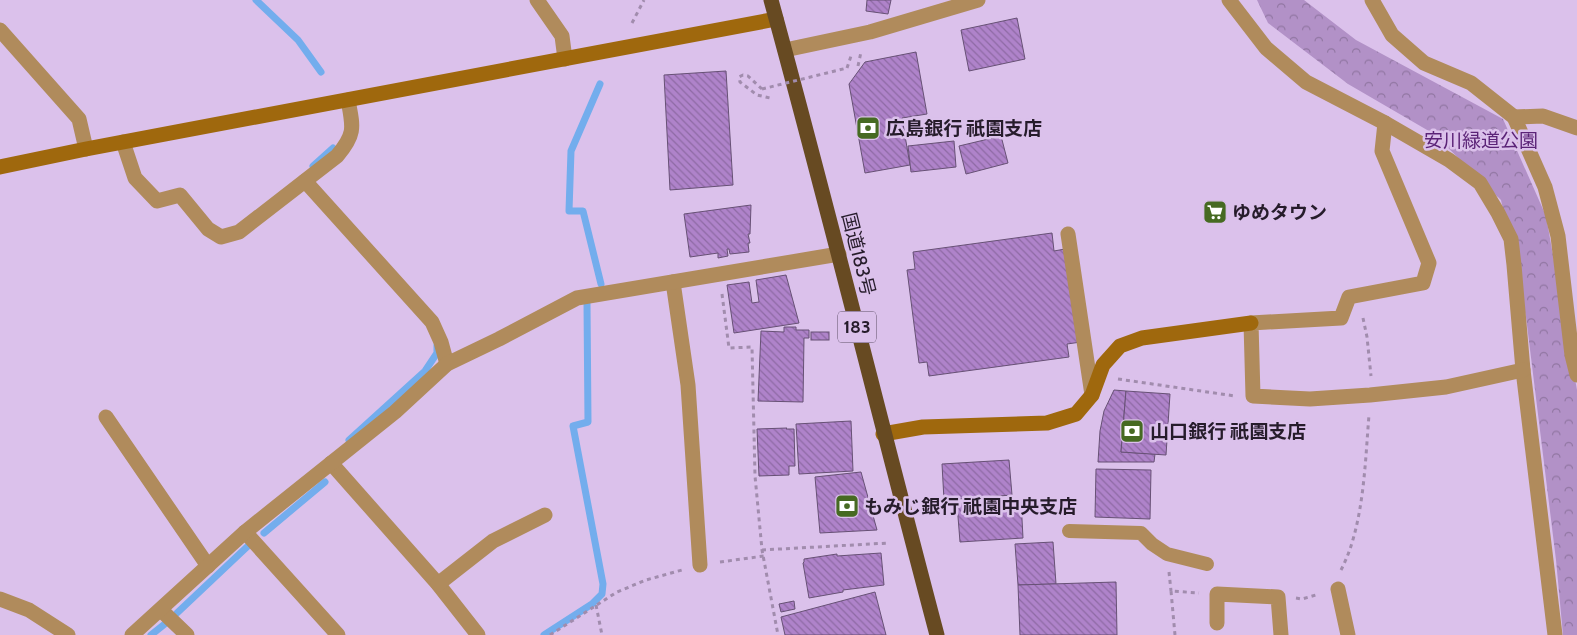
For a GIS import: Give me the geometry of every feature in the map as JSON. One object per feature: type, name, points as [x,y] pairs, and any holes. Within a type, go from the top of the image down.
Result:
[{"type":"highway","name":"国道183号","points":[[771,0],[839,254],[883,434],[937,635]]},
{"type":"street","points":[[537,0],[562,36],[565,59]]},
{"type":"street","points":[[785,50],[870,32],[978,0]]},
{"type":"street","points":[[1230,0],[1266,48],[1306,82],[1385,123],[1449,160],[1480,183],[1498,213],[1512,248],[1523,370],[1555,635]]},
{"type":"street","points":[[1372,0],[1392,35],[1424,63],[1471,83],[1514,117],[1545,186],[1558,236],[1572,355],[1577,375]]},
{"type":"street","points":[[0,167],[86,149],[776,19]]},
{"type":"street","points":[[0,30],[79,119],[86,149]]},
{"type":"street","points":[[123,142],[135,178],[158,201],[180,195],[208,229],[221,238],[239,232],[337,156],[349,143],[352,126],[348,100]]},
{"type":"street","points":[[1514,117],[1543,116],[1577,128]]},
{"type":"street","points":[[883,434],[923,427],[1047,423],[1076,414],[1092,395],[1103,365],[1120,346],[1142,338],[1251,323],[1341,318],[1349,297],[1423,283],[1429,263],[1382,151],[1385,123]]},
{"type":"street","points":[[305,181],[432,322],[441,342],[447,364]]},
{"type":"street","points":[[1068,234],[1092,395]]},
{"type":"street","points":[[132,635],[245,532],[395,412],[447,364],[577,298],[839,254]]},
{"type":"street","points":[[673,282],[688,385],[700,565]]},
{"type":"street","points":[[1251,323],[1253,396],[1310,399],[1370,395],[1446,386],[1523,370]]},
{"type":"street","points":[[106,417],[208,566]]},
{"type":"street","points":[[332,463],[438,584],[478,635]]},
{"type":"street","points":[[438,584],[493,540],[545,515]]},
{"type":"street","points":[[245,532],[338,635]]},
{"type":"street","points":[[1334,584],[1348,635]]},
{"type":"street","points":[[1217,623],[1217,594],[1278,597],[1281,635]]},
{"type":"street","points":[[0,599],[29,610],[68,635]]},
{"type":"street","points":[[161,610],[188,635]]},
{"type":"lane","points":[[1069,531],[1141,533],[1152,544],[1167,554],[1208,564]]},
{"type":"path","points":[[632,23],[644,0]]},
{"type":"path","points":[[770,98],[757,94],[740,82],[739,77],[743,75],[748,76],[762,89],[847,68]]},
{"type":"path","points":[[719,274],[729,348],[752,347],[755,476],[762,550],[778,635]]},
{"type":"path","points":[[1278,597],[1302,599],[1319,595],[1334,584],[1352,546],[1363,487],[1371,370],[1359,295]]},
{"type":"path","points":[[1112,379],[1240,397],[1253,396]]},
{"type":"path","points":[[762,550],[889,543]]},
{"type":"path","points":[[550,635],[617,592],[646,580],[700,565],[764,556]]},
{"type":"path","points":[[1175,635],[1171,591],[1217,594]]},
{"type":"path","points":[[596,605],[602,635]]},
{"type":"green space","name":"安川緑道公園","points":[[1257,0],[1304,0],[1356,40],[1503,119],[1546,216],[1577,390],[1577,635],[1563,635],[1556,560],[1526,317],[1501,200],[1434,134],[1348,84],[1268,23]]},
{"type":"building","points":[[867,0],[891,0],[888,14],[866,11]]},
{"type":"building","points":[[1017,18],[1025,59],[969,71],[961,30]]},
{"type":"building","points":[[916,52],[927,114],[902,118],[910,165],[865,173],[849,84],[865,62]]},
{"type":"building","points":[[726,71],[733,185],[670,190],[664,75]]},
{"type":"building","points":[[1001,136],[1008,163],[966,174],[959,146]]},
{"type":"building","points":[[954,141],[956,167],[911,172],[908,146]]},
{"type":"building","points":[[751,205],[750,234],[748,234],[749,252],[730,254],[729,249],[727,249],[728,256],[718,258],[718,253],[690,257],[684,214]]},
{"type":"building","points":[[1052,233],[1054,251],[1076,247],[1088,341],[1067,344],[1069,357],[929,376],[927,362],[919,363],[907,270],[915,269],[913,252]]},
{"type":"building","points":[[786,275],[799,323],[734,333],[727,285],[749,282],[752,303],[759,302],[756,280]]},
{"type":"building","points":[[784,327],[796,327],[796,330],[809,330],[809,338],[804,338],[803,402],[758,401],[761,331],[784,332]]},
{"type":"building","points":[[811,332],[829,332],[829,340],[811,340]]},
{"type":"building","points":[[1114,390],[1126,391],[1121,452],[1155,454],[1154,462],[1098,462],[1100,431],[1104,411]]},
{"type":"building","points":[[1126,391],[1170,394],[1166,455],[1121,452]]},
{"type":"building","points":[[851,421],[853,471],[799,474],[796,424]]},
{"type":"building","points":[[757,429],[794,429],[795,466],[789,466],[789,475],[759,476]]},
{"type":"building","points":[[1009,460],[1012,495],[944,500],[942,464]]},
{"type":"building","points":[[1096,469],[1151,470],[1150,519],[1095,517]]},
{"type":"building","points":[[861,472],[877,530],[820,533],[815,477]]},
{"type":"building","points":[[1021,500],[1023,538],[960,542],[957,504]]},
{"type":"building","points":[[1053,542],[1056,584],[1018,585],[1015,544]]},
{"type":"building","points":[[881,553],[884,585],[843,590],[843,592],[809,598],[803,563],[804,559],[837,554],[837,556]]},
{"type":"building","points":[[1116,582],[1117,635],[1020,635],[1018,585]]},
{"type":"building","points":[[875,592],[886,635],[785,635],[781,617]]},
{"type":"building","points":[[794,601],[795,609],[781,612],[779,604]]},
{"type":"waterway","points":[[256,0],[298,40],[321,72]]},
{"type":"waterway","points":[[600,84],[571,151],[569,211],[583,211],[601,284]]},
{"type":"waterway","points":[[313,166],[333,148]]},
{"type":"waterway","points":[[544,635],[592,604],[602,594],[603,584],[573,426],[588,422],[587,303]]},
{"type":"waterway","points":[[349,440],[425,371],[437,353],[437,345]]},
{"type":"waterway","points":[[264,533],[325,482]]},
{"type":"waterway","points":[[177,613],[249,545]]},
{"type":"waterway","points":[[151,635],[166,623]]},
{"type":"place","name":"広島銀行 祇園支店","points":[[868,128]]},
{"type":"place","name":"ゆめタウン","points":[[1215,212]]},
{"type":"place","name":"山口銀行 祇園支店","points":[[1132,431]]},
{"type":"place","name":"もみじ銀行 祇園中央支店","points":[[847,506]]}]
